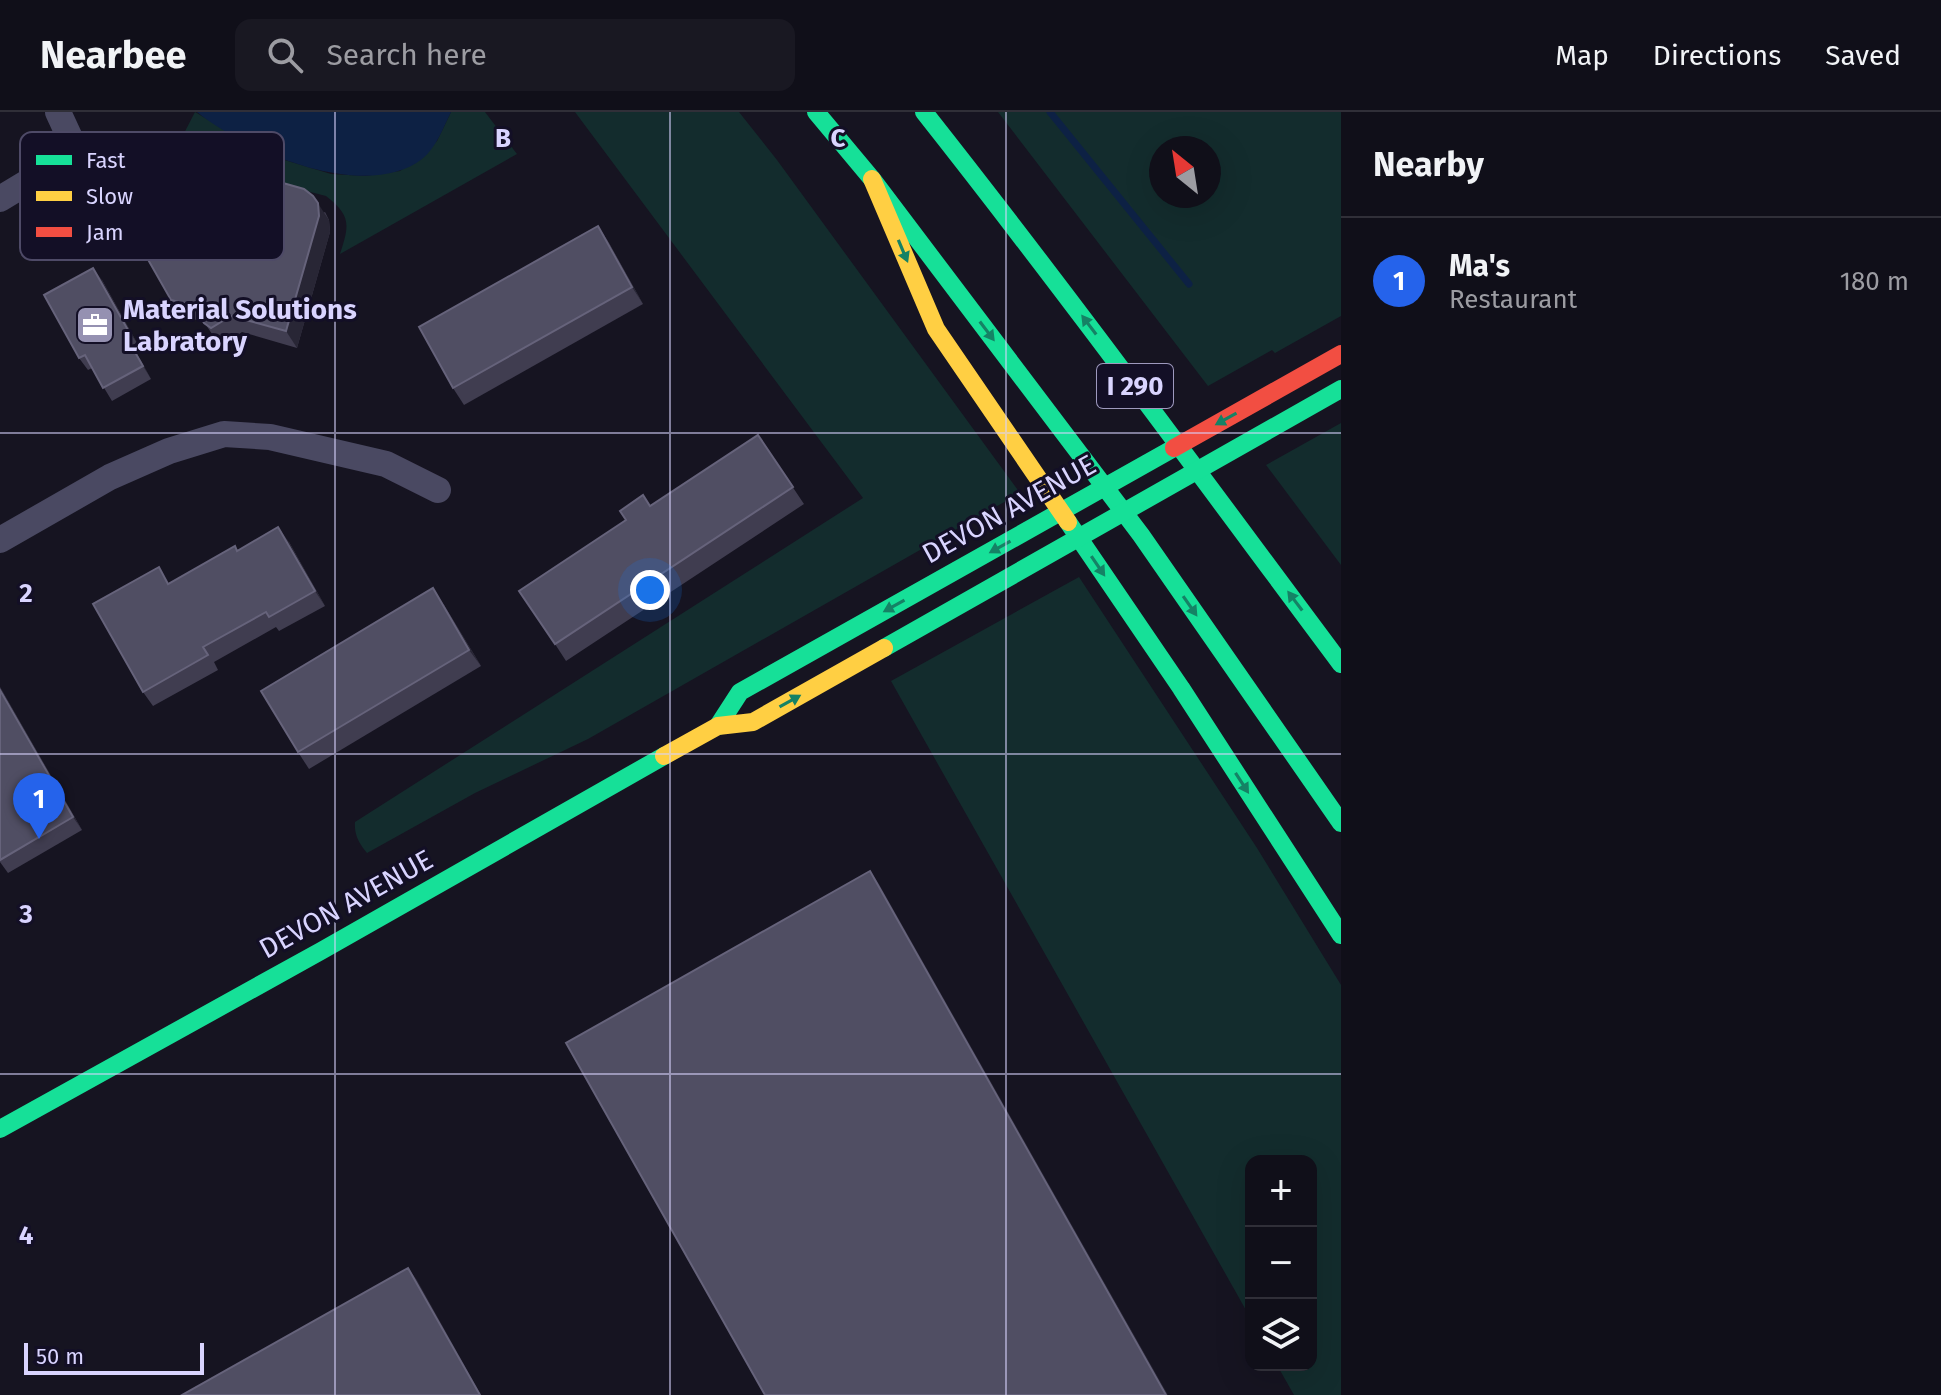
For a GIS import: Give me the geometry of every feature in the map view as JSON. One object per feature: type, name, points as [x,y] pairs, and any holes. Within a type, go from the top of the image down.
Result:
[{"type":"main road","name":"I 290","points":[[816,112],[872,179],[1141,535],[1341,823]]},
{"type":"main road","name":"I 290","points":[[924,112],[1106,348],[1341,664]]},
{"type":"main road","points":[[872,179],[936,329],[1181,688],[1341,935]]},
{"type":"main road","name":"DEVON AVENUE","points":[[718,726],[740,692],[1341,354]]},
{"type":"main road","name":"DEVON AVENUE","points":[[0,1129],[718,726],[753,722],[1341,389]]},
{"type":"street","points":[[58,112],[67,132]]},
{"type":"street","points":[[0,199],[20,187]]},
{"type":"street","points":[[0,540],[110,477],[169,451],[224,434],[270,437],[386,464],[438,490]]},
{"type":"green space","points":[[195,112],[229,132],[185,132]]},
{"type":"green space","points":[[451,112],[485,112],[517,154],[340,254],[346,222],[340,210],[326,196],[284,185],[284,160],[331,174],[365,176],[400,171],[437,141]]},
{"type":"green space","points":[[575,112],[739,112],[1020,493],[588,739],[475,793],[367,853],[358,839],[355,822],[863,498]]},
{"type":"green space","points":[[998,112],[1341,112],[1341,316],[1275,353],[1272,350],[1208,386]]},
{"type":"green space","points":[[1341,423],[1341,565],[1266,465]]},
{"type":"green space","points":[[1079,577],[1257,848],[1341,985],[1341,1395],[1294,1395],[1280,1371],[1317,1371],[1317,1155],[1245,1155],[1245,1308],[891,681]]},
{"type":"water","points":[[197,112],[451,112],[435,144],[422,159],[398,171],[370,176],[338,174],[284,159],[284,132],[227,132]]},
{"type":"building","points":[[284,183],[304,189],[318,203],[319,216],[286,331],[231,316],[211,328],[204,323],[195,306],[171,300],[148,260],[284,260]]},
{"type":"building","points":[[598,226],[632,287],[453,388],[419,327]]},
{"type":"building","name":"Material Solutions Labratory","points":[[93,268],[128,330],[124,333],[143,366],[103,388],[85,355],[79,358],[44,295]]},
{"type":"building","points":[[758,435],[793,487],[555,644],[519,591],[626,520],[620,511],[643,495],[650,506]]},
{"type":"building","points":[[278,527],[315,591],[269,617],[266,612],[203,647],[208,655],[143,692],[93,604],[159,567],[168,584],[235,546],[237,551]]},
{"type":"building","points":[[433,588],[469,650],[298,752],[261,691]]},
{"type":"building","points":[[0,690],[73,817],[0,860]]},
{"type":"building","points":[[870,871],[1166,1395],[765,1395],[566,1043]]},
{"type":"building","points":[[408,1268],[480,1395],[182,1395]]},
{"type":"waterway","points":[[1050,112],[1189,284]]},
{"type":"traffic: fast","points":[[816,112],[872,179],[1141,535],[1341,823]]},
{"type":"traffic: fast","points":[[924,112],[1082,317],[1341,664]]},
{"type":"traffic: fast","points":[[884,648],[1341,389]]},
{"type":"traffic: fast","points":[[718,726],[740,692],[1174,448]]},
{"type":"traffic: fast","points":[[1068,522],[1181,688],[1341,935]]},
{"type":"traffic: fast","points":[[0,1129],[664,756]]},
{"type":"traffic: slow","points":[[872,179],[936,329],[1068,522]]},
{"type":"traffic: slow","points":[[664,756],[718,726],[753,722],[884,648]]},
{"type":"traffic: jam","points":[[1174,448],[1341,354]]},
{"type":"place","name":"Material Solutions Labratory","points":[[95,325]]},
{"type":"place","name":"Ma's","points":[[39,839]]}]
